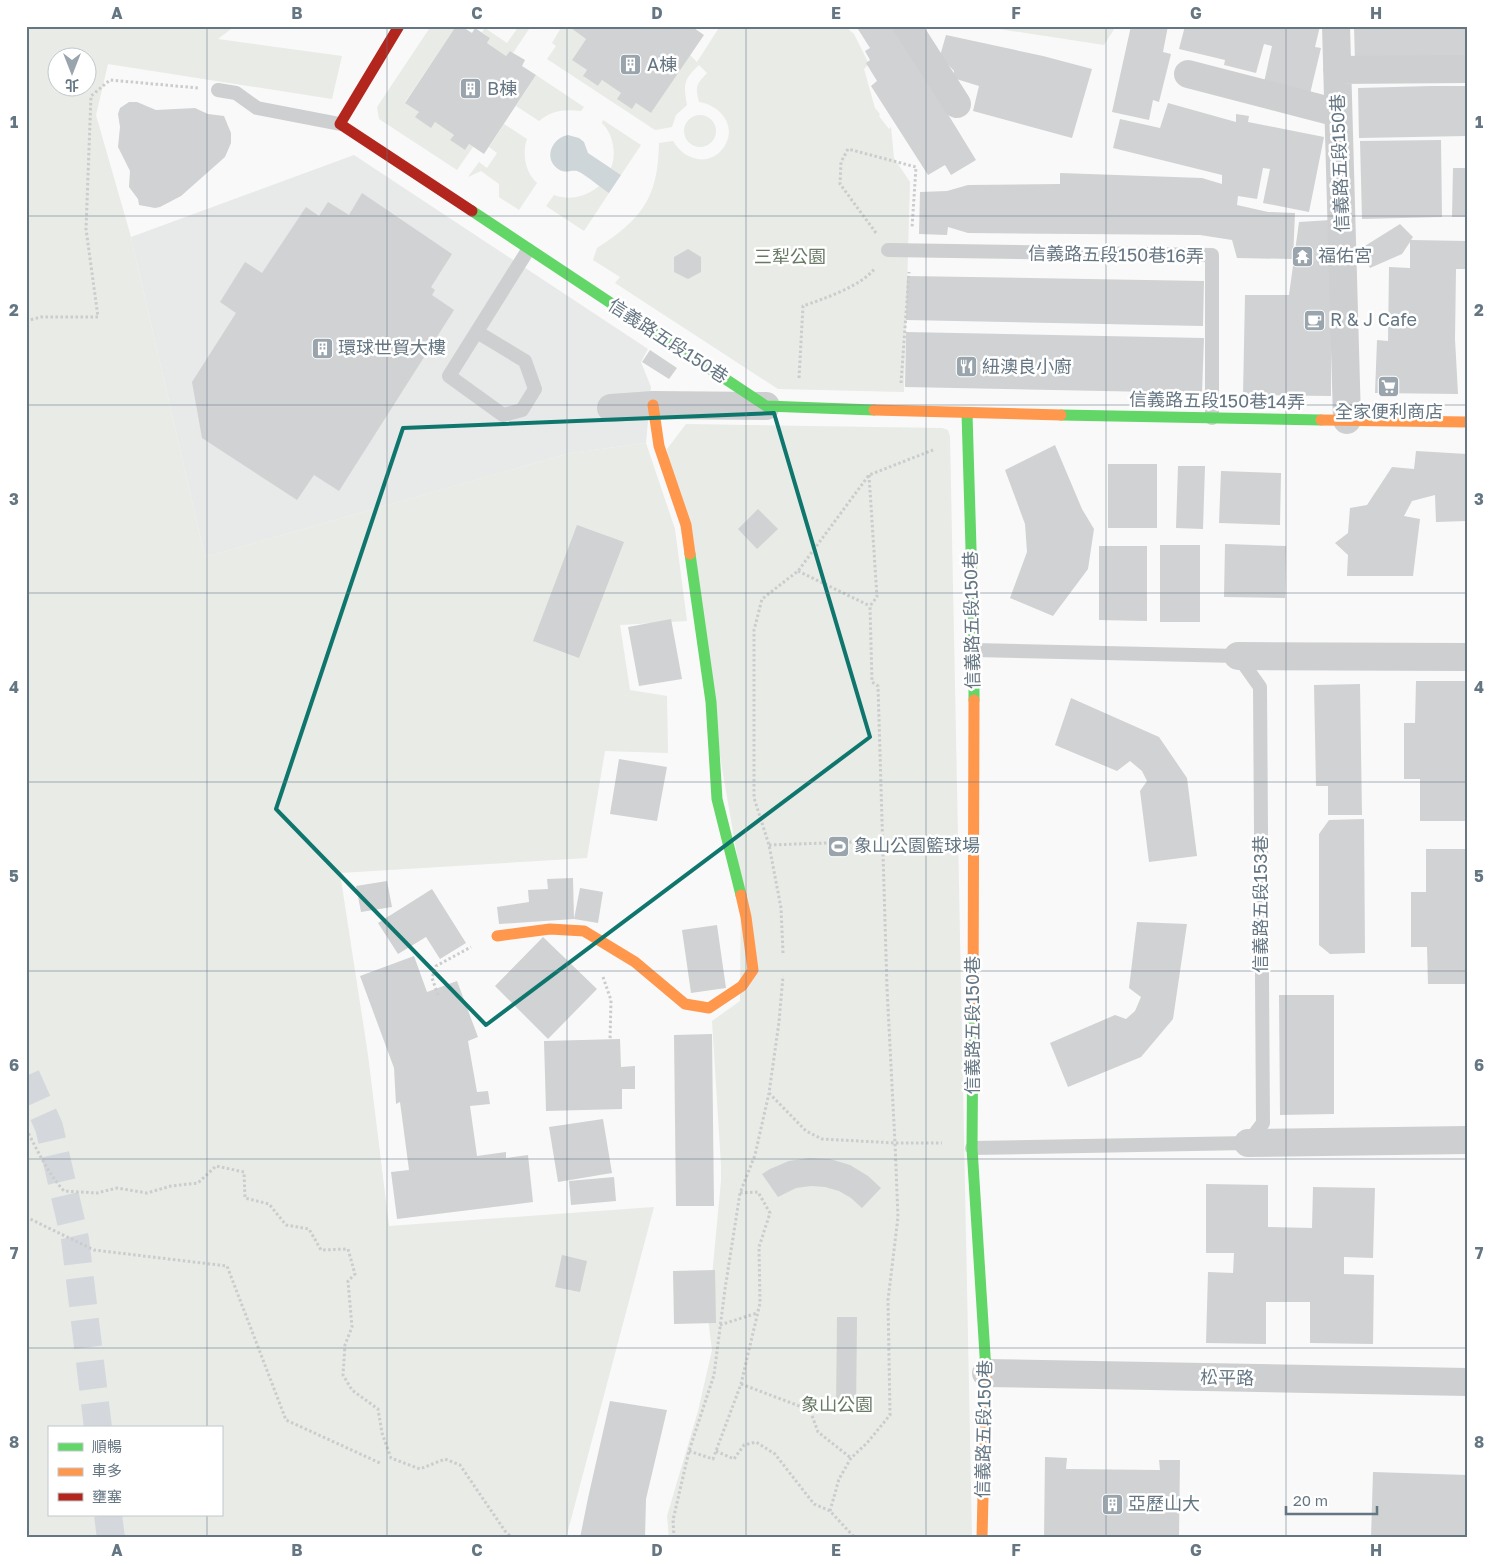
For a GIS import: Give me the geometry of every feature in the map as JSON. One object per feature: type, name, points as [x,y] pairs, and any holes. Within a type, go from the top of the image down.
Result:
[{"type":"street","points":[[340,124],[400,26]]},
{"type":"street","points":[[907,26],[957,104]]},
{"type":"street","name":"信義路五段150巷","points":[[1336,26],[1347,420]]},
{"type":"street","points":[[1337,70],[1467,68]]},
{"type":"street","points":[[1188,74],[1338,113]]},
{"type":"street","name":"信義路五段150巷","points":[[340,124],[766,406]]},
{"type":"street","points":[[497,936],[550,929],[584,931],[634,962],[685,1004],[709,1008],[742,986],[754,970],[746,917],[717,798],[711,702],[686,525],[659,446],[653,405]]},
{"type":"street","points":[[611,408],[653,405],[766,406],[967,413]]},
{"type":"street","name":"信義路五段150巷","points":[[967,413],[974,650],[972,1148],[986,1374],[982,1538]]},
{"type":"street","name":"信義路五段150巷14弄","points":[[967,413],[1467,422]]},
{"type":"street","points":[[1238,656],[1467,658]]},
{"type":"street","points":[[1248,1143],[1467,1140]]},
{"type":"street","name":"松平路","points":[[986,1374],[1467,1382]]},
{"type":"lane","points":[[218,90],[236,94],[257,108],[340,124]]},
{"type":"lane","points":[[477,332],[525,361],[535,389],[522,410],[503,415],[449,376],[528,250]]},
{"type":"lane","name":"信義路五段150巷16弄","points":[[888,250],[1212,255],[1212,418]]},
{"type":"lane","points":[[974,650],[1238,656]]},
{"type":"lane","name":"信義路五段153巷","points":[[1238,656],[1260,686],[1263,1123],[1248,1143]]},
{"type":"lane","points":[[972,1148],[1248,1143]]},
{"type":"path","points":[[26,321],[41,318],[98,318],[86,229],[92,96],[110,80],[218,90]]},
{"type":"path","points":[[798,407],[803,306],[835,294],[871,274],[888,250],[840,184],[841,162],[848,149],[916,167],[898,411]]},
{"type":"path","points":[[830,1511],[839,1479],[851,1458],[890,1415],[888,1300],[898,1217],[887,988],[878,686],[872,682],[870,606],[877,597],[869,475]]},
{"type":"path","points":[[798,570],[870,606]]},
{"type":"path","points":[[769,845],[882,841]]},
{"type":"path","points":[[438,995],[432,978],[436,966],[474,945],[497,936]]},
{"type":"path","points":[[602,973],[611,1000],[610,1040]]},
{"type":"path","points":[[769,1093],[806,1131],[822,1139],[946,1142],[972,1148]]},
{"type":"path","points":[[26,1130],[52,1178],[64,1191],[97,1193],[117,1188],[147,1193],[171,1186],[198,1183],[216,1166],[244,1172],[245,1198],[268,1204],[286,1225],[309,1229],[321,1250],[348,1250],[355,1274],[348,1281],[352,1327],[345,1345],[343,1375],[352,1390],[378,1409],[382,1433],[391,1458],[420,1469],[445,1459],[460,1465],[505,1531],[512,1538]]},
{"type":"path","points":[[688,1451],[713,1459],[741,1384],[760,1303],[759,1248],[770,1213],[758,1192],[740,1193]]},
{"type":"path","points":[[26,1217],[94,1250],[227,1266],[286,1420],[380,1463]]},
{"type":"path","points":[[720,1325],[757,1313]]},
{"type":"path","points":[[741,1384],[810,1410],[818,1432],[851,1458]]},
{"type":"path","points":[[716,1451],[734,1459],[744,1445],[756,1442],[775,1454],[814,1504],[830,1511],[855,1538]]},
{"type":"highlighted area","points":[[774,413],[870,737],[486,1025],[276,809],[403,428]]},
{"type":"shaded area","points":[[568,135],[579,138],[584,142],[588,153],[621,175],[609,193],[577,171],[563,171],[553,165],[550,154],[551,149],[558,140]]},
{"type":"shaded area","points":[[354,155],[648,349],[641,362],[651,387],[646,443],[570,453],[205,557],[131,237]]},
{"type":"green space","points":[[26,26],[235,26],[218,39],[342,56],[332,99],[108,64],[96,115],[131,237],[205,557],[570,453],[646,443],[675,529],[687,621],[620,625],[630,690],[667,696],[668,753],[605,751],[587,858],[340,873],[368,1055],[389,1226],[654,1207],[566,1538],[26,1538]]},
{"type":"green space","points":[[431,26],[456,26],[405,102],[419,112],[416,117],[431,127],[435,122],[454,135],[450,140],[465,150],[469,144],[473,147],[457,170],[379,119],[377,107]]},
{"type":"green space","points":[[519,26],[531,26],[513,53],[510,51],[506,56],[487,43],[490,38],[482,32],[485,28],[507,43]]},
{"type":"green space","name":"三犁公園","points":[[562,26],[568,26],[586,39],[572,60],[587,70],[584,77],[598,86],[602,80],[621,93],[632,109],[636,103],[651,113],[690,55],[697,62],[720,26],[845,26],[854,34],[869,64],[864,69],[875,108],[889,129],[891,127],[894,158],[910,182],[904,392],[778,389],[615,283],[620,277],[593,260],[597,248],[626,227],[636,217],[651,193],[658,162],[659,143],[673,141],[678,148],[690,157],[697,159],[711,158],[718,154],[728,139],[728,124],[714,107],[699,102],[697,86],[707,73],[699,65],[690,74],[686,82],[687,105],[676,115],[672,127],[655,130],[547,59],[556,46],[552,43]]},
{"type":"green space","points":[[979,26],[1116,26],[1104,45]]},
{"type":"green space","points":[[536,75],[584,107],[581,111],[564,110],[554,112],[539,121],[516,106]]},
{"type":"green space","points":[[700,115],[706,116],[711,120],[715,125],[715,137],[711,142],[706,146],[700,147],[694,146],[689,142],[685,137],[684,131],[685,125],[689,120],[694,116]]},
{"type":"green space","points":[[603,120],[641,145],[621,175],[611,168],[614,156],[613,144],[606,127],[602,123]]},
{"type":"green space","points":[[504,124],[527,139],[525,156],[527,168],[537,183],[519,210],[499,197],[499,184],[481,171],[468,177],[479,162],[487,168],[497,153],[489,147]]},
{"type":"green space","points":[[599,186],[609,193],[584,231],[546,206],[554,195],[566,198],[577,197],[589,193]]},
{"type":"green space","name":"象山公園","points":[[686,424],[942,428],[948,430],[950,436],[972,1538],[669,1538],[667,1516],[698,1411],[712,1350],[708,1318],[721,1165],[712,1021],[740,1001],[741,878],[667,449]]},
{"type":"building","name":"B棟","points":[[456,26],[461,26],[472,33],[475,28],[490,38],[487,43],[506,56],[510,51],[525,60],[522,66],[536,75],[484,154],[469,144],[465,150],[450,140],[454,135],[435,122],[431,128],[415,117],[419,112],[405,103]]},
{"type":"building","name":"A棟","points":[[568,26],[691,26],[704,35],[651,113],[636,103],[632,109],[617,99],[621,93],[602,80],[598,86],[583,76],[587,70],[572,60],[586,39]]},
{"type":"building","points":[[856,26],[894,26],[976,160],[951,175],[945,165],[928,175],[871,86],[877,81],[866,63],[870,60],[865,51],[870,48]]},
{"type":"building","points":[[1131,26],[1168,26],[1163,52],[1171,54],[1159,102],[1153,100],[1149,120],[1112,112]]},
{"type":"building","points":[[1185,26],[1320,26],[1315,47],[1321,48],[1309,98],[1263,87],[1272,46],[1264,44],[1256,73],[1224,65],[1225,60],[1179,49]]},
{"type":"building","points":[[1354,26],[1467,26],[1467,59],[1355,62]]},
{"type":"building","points":[[946,35],[1043,56],[1092,69],[1072,138],[973,111],[979,86],[953,78],[954,71],[940,56]]},
{"type":"building","points":[[1467,86],[1467,136],[1359,138],[1358,88]]},
{"type":"building","points":[[129,102],[137,102],[156,110],[195,108],[208,114],[224,116],[231,133],[231,143],[225,157],[181,196],[160,207],[139,205],[138,199],[129,187],[130,171],[118,147],[120,127],[118,114],[120,108]]},
{"type":"building","points":[[1168,103],[1236,122],[1236,114],[1249,116],[1248,122],[1324,137],[1309,212],[1263,203],[1270,169],[1263,168],[1257,199],[1238,196],[1237,205],[1268,212],[1295,213],[1293,259],[1237,258],[1232,240],[1200,235],[968,233],[948,227],[947,235],[919,234],[920,192],[947,191],[968,185],[1060,184],[1060,173],[1202,178],[1222,184],[1222,175],[1113,148],[1120,119],[1160,128]]},
{"type":"building","points":[[1441,140],[1442,217],[1362,219],[1360,141]]},
{"type":"building","points":[[1453,168],[1467,168],[1467,217],[1452,217]]},
{"type":"building","name":"環球世貿大樓","points":[[362,193],[452,254],[431,287],[435,290],[432,295],[454,310],[339,491],[314,475],[297,500],[202,438],[192,382],[236,313],[220,302],[245,262],[262,273],[306,207],[319,216],[328,202],[349,215]]},
{"type":"building","points":[[1331,220],[1331,396],[1243,395],[1245,295],[1289,295],[1299,222]]},
{"type":"building","points":[[1400,224],[1413,237],[1411,240],[1467,241],[1467,269],[1456,269],[1455,339],[1458,394],[1375,393],[1377,340],[1388,341],[1389,267],[1410,268],[1410,242],[1402,254],[1370,268],[1360,249]]},
{"type":"building","points":[[688,249],[701,257],[701,272],[688,279],[674,272],[674,257]]},
{"type":"building","points":[[907,276],[1204,281],[1203,326],[906,320]]},
{"type":"building","points":[[906,332],[1204,338],[1202,393],[905,387]]},
{"type":"building","points":[[650,350],[677,368],[669,379],[642,362]]},
{"type":"building","points":[[1055,445],[1082,509],[1094,529],[1088,569],[1053,616],[1010,598],[1027,552],[1025,524],[1005,470]]},
{"type":"building","points":[[1416,451],[1467,454],[1467,521],[1436,522],[1435,495],[1412,501],[1404,516],[1420,519],[1413,576],[1347,576],[1348,555],[1335,543],[1348,533],[1350,508],[1367,505],[1392,467],[1414,469]]},
{"type":"building","points":[[1108,464],[1157,464],[1157,528],[1108,528]]},
{"type":"building","points":[[1178,466],[1205,466],[1203,529],[1176,528]]},
{"type":"building","points":[[1221,471],[1281,473],[1280,525],[1219,523]]},
{"type":"building","points":[[758,509],[778,529],[757,549],[738,529]]},
{"type":"building","points":[[577,525],[624,542],[579,658],[533,641]]},
{"type":"building","points":[[1225,544],[1286,546],[1285,598],[1224,597]]},
{"type":"building","points":[[1160,545],[1200,545],[1200,622],[1160,622]]},
{"type":"building","points":[[1099,546],[1147,546],[1147,621],[1099,620]]},
{"type":"building","points":[[671,619],[682,679],[639,686],[628,627]]},
{"type":"building","points":[[1416,681],[1467,681],[1467,821],[1420,821],[1420,779],[1404,779],[1404,723],[1415,723]]},
{"type":"building","points":[[1360,684],[1362,815],[1328,815],[1328,786],[1316,786],[1314,685]]},
{"type":"building","points":[[1071,698],[1159,737],[1187,778],[1197,856],[1149,862],[1140,791],[1147,781],[1142,771],[1130,761],[1117,771],[1055,745]]},
{"type":"building","points":[[619,759],[667,767],[657,821],[610,814]]},
{"type":"building","points":[[1364,819],[1365,953],[1330,954],[1319,945],[1319,834],[1329,820]]},
{"type":"building","points":[[1426,849],[1467,849],[1467,984],[1428,984],[1427,947],[1411,947],[1411,892],[1426,892]]},
{"type":"building","points":[[573,878],[574,919],[499,924],[497,907],[529,902],[528,890],[548,889],[547,879]]},
{"type":"building","points":[[387,881],[392,907],[361,912],[356,886]]},
{"type":"building","points":[[580,888],[603,892],[598,923],[574,919]]},
{"type":"building","points":[[432,889],[466,943],[440,959],[426,937],[398,954],[378,923]]},
{"type":"building","points":[[1137,922],[1187,924],[1173,1019],[1141,1057],[1068,1087],[1050,1043],[1115,1015],[1126,1019],[1135,1011],[1141,997],[1129,988]]},
{"type":"building","points":[[717,925],[726,988],[691,993],[682,930]]},
{"type":"building","points":[[543,937],[597,989],[548,1039],[495,986]]},
{"type":"building","points":[[414,956],[427,992],[457,981],[478,1037],[468,1041],[477,1092],[488,1091],[490,1104],[470,1106],[477,1156],[506,1152],[506,1158],[528,1155],[533,1202],[397,1219],[391,1172],[409,1170],[400,1102],[396,1104],[394,1068],[360,976]]},
{"type":"building","points":[[1279,995],[1334,995],[1334,1114],[1280,1115]]},
{"type":"building","points":[[712,1034],[714,1206],[676,1206],[674,1035]]},
{"type":"building","points":[[620,1039],[621,1067],[635,1066],[635,1089],[622,1089],[622,1109],[546,1111],[544,1041]]},
{"type":"building","points":[[603,1119],[612,1173],[558,1182],[549,1127]]},
{"type":"building","points":[[809,1158],[830,1159],[850,1165],[868,1176],[881,1188],[862,1208],[851,1198],[839,1191],[825,1187],[796,1188],[778,1197],[762,1174],[789,1161]]},
{"type":"building","points":[[614,1177],[616,1201],[571,1205],[569,1181]]},
{"type":"building","points":[[1206,1184],[1268,1185],[1268,1227],[1312,1228],[1313,1187],[1375,1188],[1373,1258],[1344,1257],[1344,1274],[1374,1275],[1373,1344],[1310,1343],[1310,1302],[1266,1302],[1266,1344],[1206,1343],[1208,1272],[1233,1273],[1234,1253],[1206,1253]]},
{"type":"building","points":[[562,1255],[587,1261],[580,1292],[555,1287]]},
{"type":"building","points":[[715,1270],[716,1323],[674,1324],[673,1271]]},
{"type":"building","points":[[837,1317],[857,1317],[856,1413],[836,1413]]},
{"type":"building","points":[[610,1401],[667,1410],[646,1499],[645,1538],[580,1538]]},
{"type":"building","name":"亞歷山大","points":[[1045,1457],[1067,1458],[1066,1469],[1160,1470],[1159,1460],[1180,1460],[1179,1538],[1044,1538]]},
{"type":"building","points":[[1373,1472],[1467,1475],[1467,1538],[1371,1538]]},
{"type":"tunnel","points":[[26,1076],[49,1127],[75,1239],[98,1426]]},
{"type":"tunnel","points":[[108,1516],[111,1538]]},
{"type":"traffic: fast","points":[[472,211],[766,406],[874,410]]},
{"type":"traffic: fast","points":[[967,413],[974,700]]},
{"type":"traffic: fast","points":[[1061,415],[1321,420]]},
{"type":"traffic: fast","points":[[690,554],[711,702],[717,799],[741,895]]},
{"type":"traffic: fast","points":[[973,1017],[972,1148],[986,1371]]},
{"type":"traffic: slow","points":[[653,405],[659,446],[686,525],[690,554]]},
{"type":"traffic: slow","points":[[874,410],[1061,415]]},
{"type":"traffic: slow","points":[[1321,420],[1467,422]]},
{"type":"traffic: slow","points":[[973,1017],[974,700]]},
{"type":"traffic: slow","points":[[497,936],[550,929],[584,931],[635,962],[685,1004],[709,1008],[742,986],[753,970],[741,895]]},
{"type":"traffic: slow","points":[[982,1538],[986,1371]]},
{"type":"traffic: jam","points":[[399,26],[340,124],[472,211]]},
{"type":"place","name":"A棟","points":[[631,65]]},
{"type":"place","name":"B棟","points":[[471,89]]},
{"type":"place","name":"福佑宮","points":[[1302,256]]},
{"type":"place","name":"R & J Cafe","points":[[1314,320]]},
{"type":"place","name":"環球世貿大樓","points":[[322,348]]},
{"type":"place","name":"紐澳良小廚","points":[[966,367]]},
{"type":"place","name":"全家便利商店","points":[[1389,387]]},
{"type":"place","name":"象山公園籃球場","points":[[838,846]]},
{"type":"place","name":"亞歷山大","points":[[1112,1504]]}]
